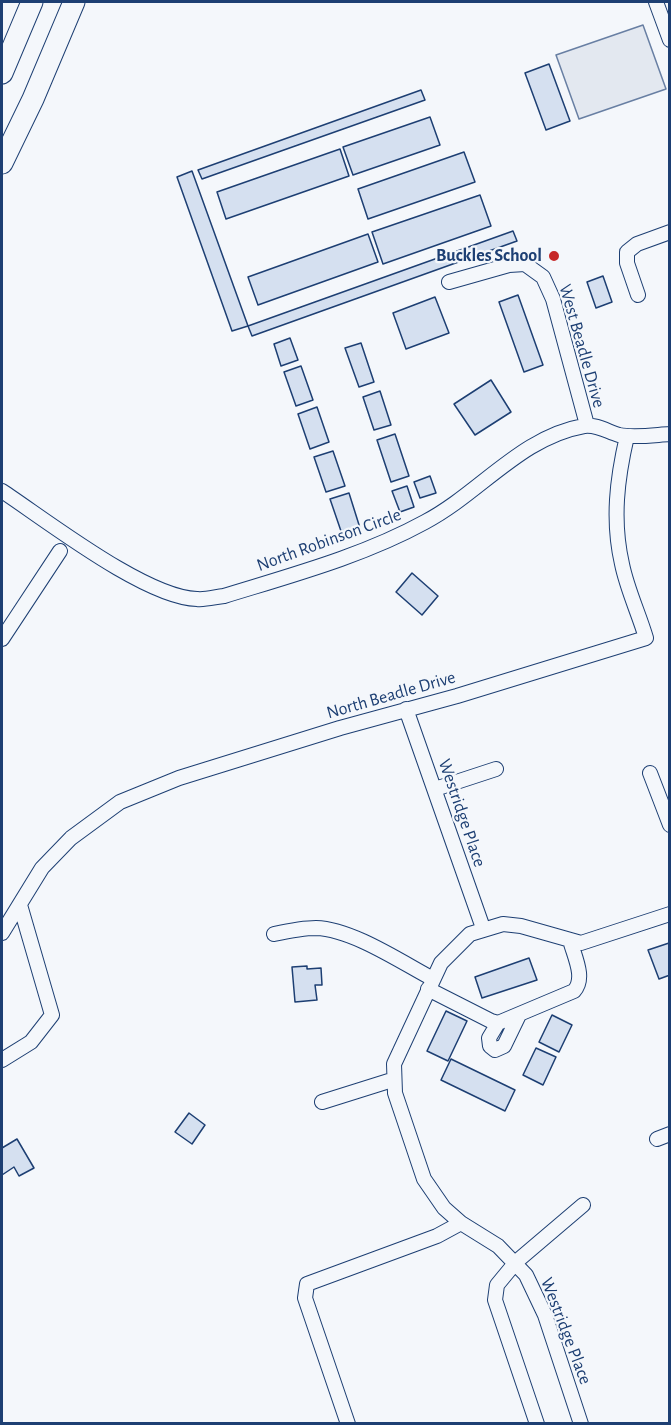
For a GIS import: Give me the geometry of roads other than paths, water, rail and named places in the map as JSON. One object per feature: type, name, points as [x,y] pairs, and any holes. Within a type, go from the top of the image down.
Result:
[{"type":"highway","points":[[2,73],[32,2]]},
{"type":"highway","points":[[2,163],[74,2]]},
{"type":"street","points":[[656,2],[669,40]]},
{"type":"street","points":[[638,295],[627,263],[627,252],[637,244],[669,232]]},
{"type":"street","name":"West Beadle Drive","points":[[449,282],[509,265],[525,264],[543,277],[553,299],[587,425]]},
{"type":"street","points":[[587,425],[627,436],[669,434]]},
{"type":"street","name":"North Robinson Circle","points":[[2,490],[130,576],[171,594],[196,600],[224,596],[386,541],[427,521],[454,504],[492,473],[546,438],[587,425]]},
{"type":"street","name":"North Beadle Drive","points":[[2,933],[50,860],[71,838],[120,802],[179,778],[646,639],[622,565],[616,520],[617,477],[627,436]]},
{"type":"street","points":[[2,639],[60,551]]},
{"type":"street","name":"Westridge Place","points":[[406,709],[483,928]]},
{"type":"street","points":[[435,789],[496,769]]},
{"type":"street","points":[[650,773],[669,825]]},
{"type":"street","points":[[2,1060],[31,1042],[52,1015],[20,905]]},
{"type":"street","points":[[322,1102],[392,1080],[399,1049],[441,963],[459,942],[483,928],[503,924],[521,926],[581,943],[596,940],[669,914]]},
{"type":"street","points":[[274,934],[295,930],[328,930],[371,946],[491,1022],[498,1023],[567,996],[579,985],[570,940]]},
{"type":"street","points":[[498,1023],[489,1038],[490,1046],[495,1050],[504,1046],[519,1015]]},
{"type":"street","name":"Westridge Place","points":[[392,1080],[424,1179],[432,1192],[456,1218],[498,1246],[516,1262],[526,1275],[545,1316],[581,1424]]},
{"type":"street","points":[[537,1424],[495,1300],[497,1285],[516,1262],[583,1205]]},
{"type":"street","points":[[348,1424],[305,1298],[307,1284],[437,1236],[456,1218]]},
{"type":"place","name":"Buckles School","points":[[554,256]]}]
